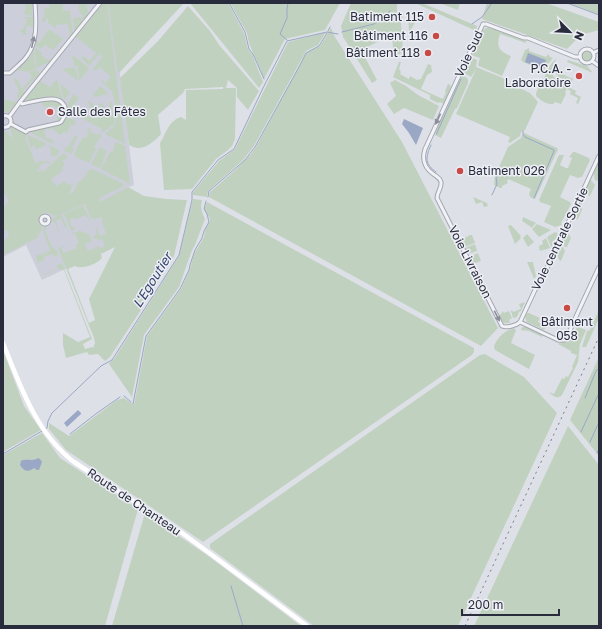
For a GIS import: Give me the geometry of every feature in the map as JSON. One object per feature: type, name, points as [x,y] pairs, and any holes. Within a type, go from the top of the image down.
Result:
[{"type":"main road","name":"Route de Chanteau","points":[[3,343],[26,400],[46,432],[56,446],[66,456],[187,537],[307,626]]},
{"type":"street","points":[[3,74],[10,73],[27,57],[33,45],[36,30],[34,3]]},
{"type":"street","points":[[9,116],[100,3]]},
{"type":"street","name":"Voie Sud","points":[[440,180],[426,167],[423,154],[483,24],[528,38],[580,57]]},
{"type":"street","points":[[584,50],[589,50],[593,54],[594,58],[592,61],[590,63],[581,61],[581,52],[584,50]]},
{"type":"street","points":[[593,54],[599,50]]},
{"type":"street","points":[[592,61],[599,66]]},
{"type":"street","points":[[11,124],[26,132],[28,130],[59,123],[66,114],[65,105],[56,99],[51,98],[22,104],[20,102]]},
{"type":"street","points":[[3,116],[9,116]]},
{"type":"street","points":[[9,116],[11,124]]},
{"type":"street","points":[[3,127],[7,127],[11,124]]},
{"type":"street","name":"Voie centrale Sortie","points":[[520,322],[599,156]]},
{"type":"street","name":"Voie Livraison","points":[[440,180],[441,185],[437,198],[502,326],[507,327],[520,322]]},
{"type":"street","points":[[520,322],[558,340],[565,340],[599,267]]},
{"type":"shaded area","points":[[3,3],[111,3],[134,185],[127,188],[117,244],[42,280],[26,245],[3,257]]},
{"type":"green space","points":[[23,3],[32,3],[32,16],[24,14],[26,4]]},
{"type":"green space","points":[[49,3],[64,3],[63,11],[70,11],[73,34],[69,40],[68,38],[70,35],[68,24],[56,25],[55,28],[48,22],[48,18],[46,18],[45,22],[42,22],[42,18],[44,18],[44,7],[46,7],[46,9],[49,8]]},
{"type":"green space","points":[[78,3],[87,3],[88,16],[85,20],[83,19],[82,14],[80,14]]},
{"type":"green space","points":[[103,3],[107,3],[125,144],[105,134],[114,126],[116,122],[115,103],[112,91],[102,82],[103,80],[106,83],[111,77],[100,67],[96,71],[93,69],[102,57],[99,54],[89,66],[81,58],[83,56],[90,61],[96,53],[76,37]]},
{"type":"green space","points":[[108,3],[184,3],[118,74]]},
{"type":"green space","points":[[190,3],[228,3],[244,33],[248,49],[252,54],[263,82],[259,88]]},
{"type":"green space","points":[[230,3],[340,3],[325,30],[285,39],[264,79],[249,43],[247,33]]},
{"type":"green space","points":[[351,3],[398,3],[397,12],[403,16],[401,23],[403,52],[396,56],[393,49],[392,34],[361,50],[377,80],[372,83],[343,37],[341,26]]},
{"type":"green space","points":[[415,3],[422,3],[477,26],[476,31]]},
{"type":"green space","points":[[439,3],[460,3],[458,10]]},
{"type":"green space","points":[[487,3],[546,3],[599,22],[599,30],[581,35],[567,49],[482,19]]},
{"type":"green space","points":[[568,3],[599,3],[599,15]]},
{"type":"green space","points":[[188,6],[259,91],[248,110],[237,97],[237,88],[228,80],[226,88],[236,88],[235,139],[232,146],[216,159],[192,189],[164,190],[160,143],[172,122],[181,117],[186,120],[186,90],[223,89],[223,87],[185,89],[183,93],[158,115],[161,134],[148,145],[137,148],[129,145],[120,78],[158,41]]},
{"type":"green space","points":[[33,17],[33,27],[26,26],[26,35],[22,34],[23,32],[20,32],[25,26],[27,18],[23,18]]},
{"type":"green space","points":[[79,17],[82,18],[83,23],[77,30],[74,29],[73,20]]},
{"type":"green space","points":[[410,17],[415,22],[410,32],[408,18]]},
{"type":"green space","points":[[488,27],[526,42],[500,34],[498,42],[501,50],[511,56],[502,76],[479,66],[480,58],[471,55],[483,30]]},
{"type":"green space","points":[[331,28],[335,37],[402,142],[498,328],[481,346],[209,197],[210,192],[251,154],[306,53],[320,46]]},
{"type":"green space","points":[[49,29],[63,39],[53,50],[45,45],[41,49],[35,45],[37,42],[39,43]]},
{"type":"green space","points":[[326,32],[318,45],[306,51],[254,146],[243,160],[208,191],[207,197],[193,195],[193,192],[219,161],[235,149],[288,42]]},
{"type":"green space","points":[[35,47],[42,53],[41,55],[52,61],[37,68]]},
{"type":"green space","points":[[529,48],[529,51],[546,57],[548,54],[553,58],[544,71],[541,71],[540,69],[521,60],[525,50]]},
{"type":"green space","points":[[34,49],[36,68],[29,72],[16,70],[28,60]]},
{"type":"green space","points":[[587,50],[591,52],[593,56],[591,60],[587,62],[583,60],[581,56],[583,52]]},
{"type":"green space","points":[[73,55],[89,68],[79,82],[77,70],[78,66],[74,66],[72,59]]},
{"type":"green space","points":[[470,57],[477,60],[476,67],[503,78],[509,83],[530,93],[538,102],[525,130],[521,132],[520,136],[510,143],[508,142],[510,137],[456,114],[476,69],[471,77],[463,72]]},
{"type":"green space","points":[[557,58],[553,65],[553,76],[560,83],[576,91],[575,94],[581,97],[578,104],[576,103],[578,98],[570,94],[571,91],[567,89],[561,104],[555,102],[553,104],[548,104],[536,96],[549,67]]},
{"type":"green space","points":[[568,60],[587,66],[593,73],[567,62]]},
{"type":"green space","points":[[399,62],[401,62],[399,69],[401,72],[400,74],[409,79],[410,76],[417,80],[421,79],[428,64],[431,65],[432,72],[427,75],[421,89],[443,99],[448,84],[450,85],[451,87],[444,104],[430,99],[430,95],[393,77]]},
{"type":"green space","points":[[74,67],[78,76],[78,81],[62,69]]},
{"type":"green space","points":[[558,67],[560,68],[560,73],[573,79],[571,84],[558,77],[556,73]]},
{"type":"green space","points":[[36,69],[41,75],[38,78],[36,77],[23,91],[26,93],[20,100],[18,99],[17,96],[19,90],[14,78],[17,79],[22,89],[32,77],[29,73]]},
{"type":"green space","points":[[462,76],[468,79],[468,83],[441,138],[437,136],[435,132]]},
{"type":"green space","points":[[56,80],[63,100],[57,97],[51,98],[50,96],[24,101],[24,103],[23,100],[29,93],[30,94],[40,81],[50,87]]},
{"type":"green space","points":[[395,80],[418,95],[439,106],[433,120],[404,108],[394,114],[387,104],[396,96],[390,83]]},
{"type":"green space","points":[[60,83],[70,92],[64,100],[64,99]]},
{"type":"green space","points":[[100,86],[106,90],[105,91],[108,94],[94,97],[93,95]]},
{"type":"green space","points":[[74,94],[79,98],[69,111],[68,102]]},
{"type":"green space","points":[[3,99],[17,102],[9,112],[3,112]]},
{"type":"green space","points":[[53,100],[60,103],[64,111],[57,121],[59,111],[54,106],[43,107],[42,102]]},
{"type":"green space","points":[[88,100],[93,104],[95,112],[101,111],[99,104],[103,103],[105,110],[110,109],[109,102],[112,102],[113,109],[112,111],[92,114],[92,112],[89,111],[90,107]]},
{"type":"green space","points":[[109,112],[114,114],[115,122],[103,132],[101,132],[102,129],[81,118]]},
{"type":"green space","points":[[67,117],[76,121],[74,126],[71,124],[67,133],[64,132],[59,135],[50,128],[48,131],[47,127],[62,124]]},
{"type":"green space","points":[[11,127],[14,127],[26,134],[26,140],[36,164],[41,161],[51,162],[48,164],[46,162],[39,166],[40,169],[37,170],[37,172],[41,170],[42,172],[61,155],[66,154],[67,158],[62,161],[65,165],[62,168],[63,170],[51,179],[56,187],[64,181],[70,185],[73,184],[68,196],[73,192],[89,170],[93,169],[122,183],[124,186],[99,198],[100,202],[128,187],[144,196],[187,200],[174,256],[139,313],[110,357],[105,361],[98,354],[89,355],[87,352],[66,358],[63,345],[63,333],[78,342],[90,337],[64,270],[59,269],[45,275],[58,269],[57,265],[62,263],[92,339],[83,344],[85,349],[93,348],[95,343],[94,338],[58,248],[63,246],[64,247],[61,248],[64,253],[77,248],[76,244],[79,243],[75,233],[72,235],[72,233],[81,231],[89,234],[92,241],[85,244],[88,251],[99,246],[100,248],[105,246],[102,239],[99,240],[92,237],[97,235],[95,228],[98,229],[97,230],[100,236],[106,234],[101,217],[95,219],[91,218],[85,204],[56,216],[45,212],[39,219],[39,224],[42,226],[42,229],[37,238],[3,255],[4,241],[9,236],[7,230],[3,230],[3,209],[8,202],[7,196],[3,193],[3,130],[13,137],[10,129]],"holes":[[[115,247],[89,299],[95,320],[89,323],[68,269],[75,266],[85,267],[93,264],[102,258],[101,254]]]},
{"type":"green space","points":[[46,128],[44,133],[46,134],[45,137],[54,141],[53,144],[31,133],[30,131]]},
{"type":"green space","points":[[88,128],[97,135],[99,133],[102,137],[100,137],[94,148],[96,149],[89,163],[74,156],[83,137],[86,138],[89,131],[87,130]]},
{"type":"green space","points":[[525,133],[558,149],[535,199],[530,197],[529,194],[531,189],[508,179],[508,183],[502,186],[502,188],[494,185],[495,176],[508,147],[521,138]]},
{"type":"green space","points":[[28,135],[46,143],[46,145],[35,150],[35,145],[31,148]]},
{"type":"green space","points":[[75,135],[78,136],[72,148],[74,149],[72,154],[64,151],[65,147],[68,147]]},
{"type":"green space","points":[[117,142],[125,146],[130,184],[101,169],[110,152],[113,151],[115,143]]},
{"type":"green space","points":[[49,145],[59,150],[59,153],[55,157],[52,156]]},
{"type":"green space","points":[[100,147],[107,151],[100,168],[91,164]]},
{"type":"green space","points":[[573,152],[589,158],[590,160],[582,177],[578,178],[570,175],[560,197],[571,204],[561,223],[562,225],[555,227],[544,222],[551,206],[540,202],[539,200],[559,155],[564,155],[560,165],[568,168],[572,158],[569,157]]},
{"type":"green space","points":[[597,162],[599,162],[599,177],[596,181],[594,172]]},
{"type":"green space","points":[[589,180],[591,180],[595,185],[590,196],[587,193],[583,193]]},
{"type":"green space","points":[[582,195],[582,210],[578,219],[570,221]]},
{"type":"green space","points":[[473,197],[487,203],[488,206],[484,207],[482,202],[476,204]]},
{"type":"green space","points":[[193,199],[202,200],[201,208],[205,219],[179,287],[144,335],[132,397],[109,364],[114,359],[179,256]]},
{"type":"green space","points":[[207,202],[474,348],[474,352],[472,355],[203,542],[66,450],[49,429],[49,423],[69,436],[117,400],[124,398],[134,405],[147,336],[181,289],[190,269],[194,254],[204,237],[205,230],[210,221],[204,209]]},
{"type":"green space","points":[[82,206],[84,207],[90,221],[89,222],[86,215],[75,220],[74,218],[69,220],[75,230],[72,231],[64,214]]},
{"type":"green space","points":[[61,214],[67,227],[65,228],[61,218],[56,221],[58,231],[55,223],[51,220]]},
{"type":"green space","points":[[523,217],[536,223],[531,228],[522,221]]},
{"type":"green space","points":[[537,224],[551,230],[539,237],[532,229]]},
{"type":"green space","points":[[511,225],[521,236],[515,244],[508,226]]},
{"type":"green space","points":[[45,226],[47,226],[45,230],[53,249],[56,248],[55,250],[57,251],[58,255],[54,257],[52,254],[44,257],[44,260],[38,263],[36,256],[50,250],[43,230]]},
{"type":"green space","points":[[555,232],[557,233],[558,240],[555,239],[552,247],[554,248],[553,252],[547,237]]},
{"type":"green space","points":[[565,232],[568,233],[571,238],[567,247],[565,247],[562,240]]},
{"type":"green space","points":[[527,234],[534,242],[528,247],[523,238]]},
{"type":"green space","points":[[472,235],[475,243],[464,247],[464,240]]},
{"type":"green space","points":[[546,238],[550,248],[540,251],[539,246],[543,244],[542,241]]},
{"type":"green space","points":[[475,244],[477,251],[471,253],[467,252],[465,248]]},
{"type":"green space","points":[[559,244],[561,244],[565,251],[561,261],[559,260],[557,253]]},
{"type":"green space","points":[[478,253],[481,261],[473,264],[472,257]]},
{"type":"green space","points":[[527,262],[533,262],[536,276],[534,279]]},
{"type":"green space","points":[[525,302],[517,317],[513,318],[511,311],[512,310],[513,312],[521,309],[519,304]]},
{"type":"green space","points":[[599,310],[599,318],[586,347],[582,347],[587,331],[590,330]]},
{"type":"green space","points":[[503,311],[504,313],[509,311],[512,318],[509,320],[510,323],[504,323],[501,320],[500,315]]},
{"type":"green space","points":[[527,313],[540,318],[538,322],[546,327],[544,330],[527,322],[525,317]]},
{"type":"green space","points":[[522,327],[543,335],[542,337],[529,331],[521,330]]},
{"type":"green space","points":[[577,327],[586,330],[580,344],[578,362],[562,395],[555,397],[549,392],[554,394],[562,378],[564,379],[566,376],[568,377],[573,368],[572,367],[577,355],[571,353],[571,351],[558,344],[560,342],[567,342],[573,336]]},
{"type":"green space","points":[[514,328],[516,330],[511,343],[535,355],[529,369],[495,350],[495,344],[499,338],[507,331]]},
{"type":"green space","points":[[3,350],[24,406],[41,430],[3,452]]},
{"type":"green space","points":[[485,354],[524,377],[557,413],[458,626],[314,626],[210,548],[210,544],[480,355]]},
{"type":"green space","points":[[599,357],[599,456],[570,420]]},
{"type":"green space","points":[[568,426],[599,465],[599,626],[474,626]]},
{"type":"green space","points":[[42,433],[60,458],[138,509],[105,626],[3,626],[3,455]]},
{"type":"green space","points":[[145,513],[207,555],[301,626],[112,626]]},
{"type":"water","points":[[528,53],[546,60],[543,69],[525,62]]},
{"type":"water","points":[[404,119],[423,128],[416,145],[402,124]]},
{"type":"water","points":[[78,410],[81,414],[67,427],[64,423]]},
{"type":"water","points":[[38,458],[42,462],[39,470],[34,468],[26,471],[20,465],[21,461],[23,460],[34,460]]},
{"type":"waterway","points":[[229,3],[245,32],[249,49],[253,54],[264,79]]},
{"type":"waterway","points":[[287,40],[280,34],[287,18],[288,3]]},
{"type":"waterway","name":"L'Egoutier","points":[[472,24],[482,17],[492,3]]},
{"type":"waterway","points":[[567,3],[599,15]]},
{"type":"waterway","name":"L'Egoutier","points":[[342,32],[374,24],[390,11]]},
{"type":"waterway","name":"L'Egoutier","points":[[328,31],[330,27]]},
{"type":"waterway","name":"L'Egoutier","points":[[45,429],[47,428],[48,421],[52,413],[101,366],[112,360],[179,255],[192,200],[192,192],[218,160],[234,149],[287,41],[327,32],[338,34]]},
{"type":"waterway","points":[[208,197],[209,191],[245,160],[255,147],[306,53],[319,46],[327,33]]},
{"type":"waterway","points":[[436,135],[461,79]]},
{"type":"waterway","points":[[523,131],[525,137],[554,150],[534,198]]},
{"type":"waterway","points":[[431,145],[427,160],[436,172]]},
{"type":"waterway","points":[[492,195],[497,184],[496,178],[500,170]]},
{"type":"waterway","points":[[133,404],[146,336],[180,289],[189,270],[195,250],[209,222],[204,209],[206,201]]},
{"type":"waterway","points":[[585,398],[596,371],[599,368]]},
{"type":"waterway","points":[[581,432],[599,393]]},
{"type":"waterway","points":[[124,396],[131,402]]},
{"type":"waterway","points":[[70,434],[120,397]]},
{"type":"waterway","points":[[590,442],[599,422]]},
{"type":"waterway","name":"L'Egoutier","points":[[3,454],[42,431]]},
{"type":"waterway","points":[[597,453],[599,449]]},
{"type":"waterway","points":[[231,586],[243,626]]},
{"type":"railway","points":[[465,626],[599,337]]},
{"type":"place","name":"Batiment 115","points":[[432,17]]},
{"type":"place","name":"Bâtiment 116","points":[[436,36]]},
{"type":"place","name":"Bâtiment 118","points":[[428,53]]},
{"type":"place","name":"P.C.A. - Laboratoire","points":[[579,76]]},
{"type":"place","name":"Salle des Fêtes","points":[[50,112]]},
{"type":"place","name":"Batiment 026","points":[[460,171]]},
{"type":"place","name":"Bâtiment 058","points":[[567,308]]}]
